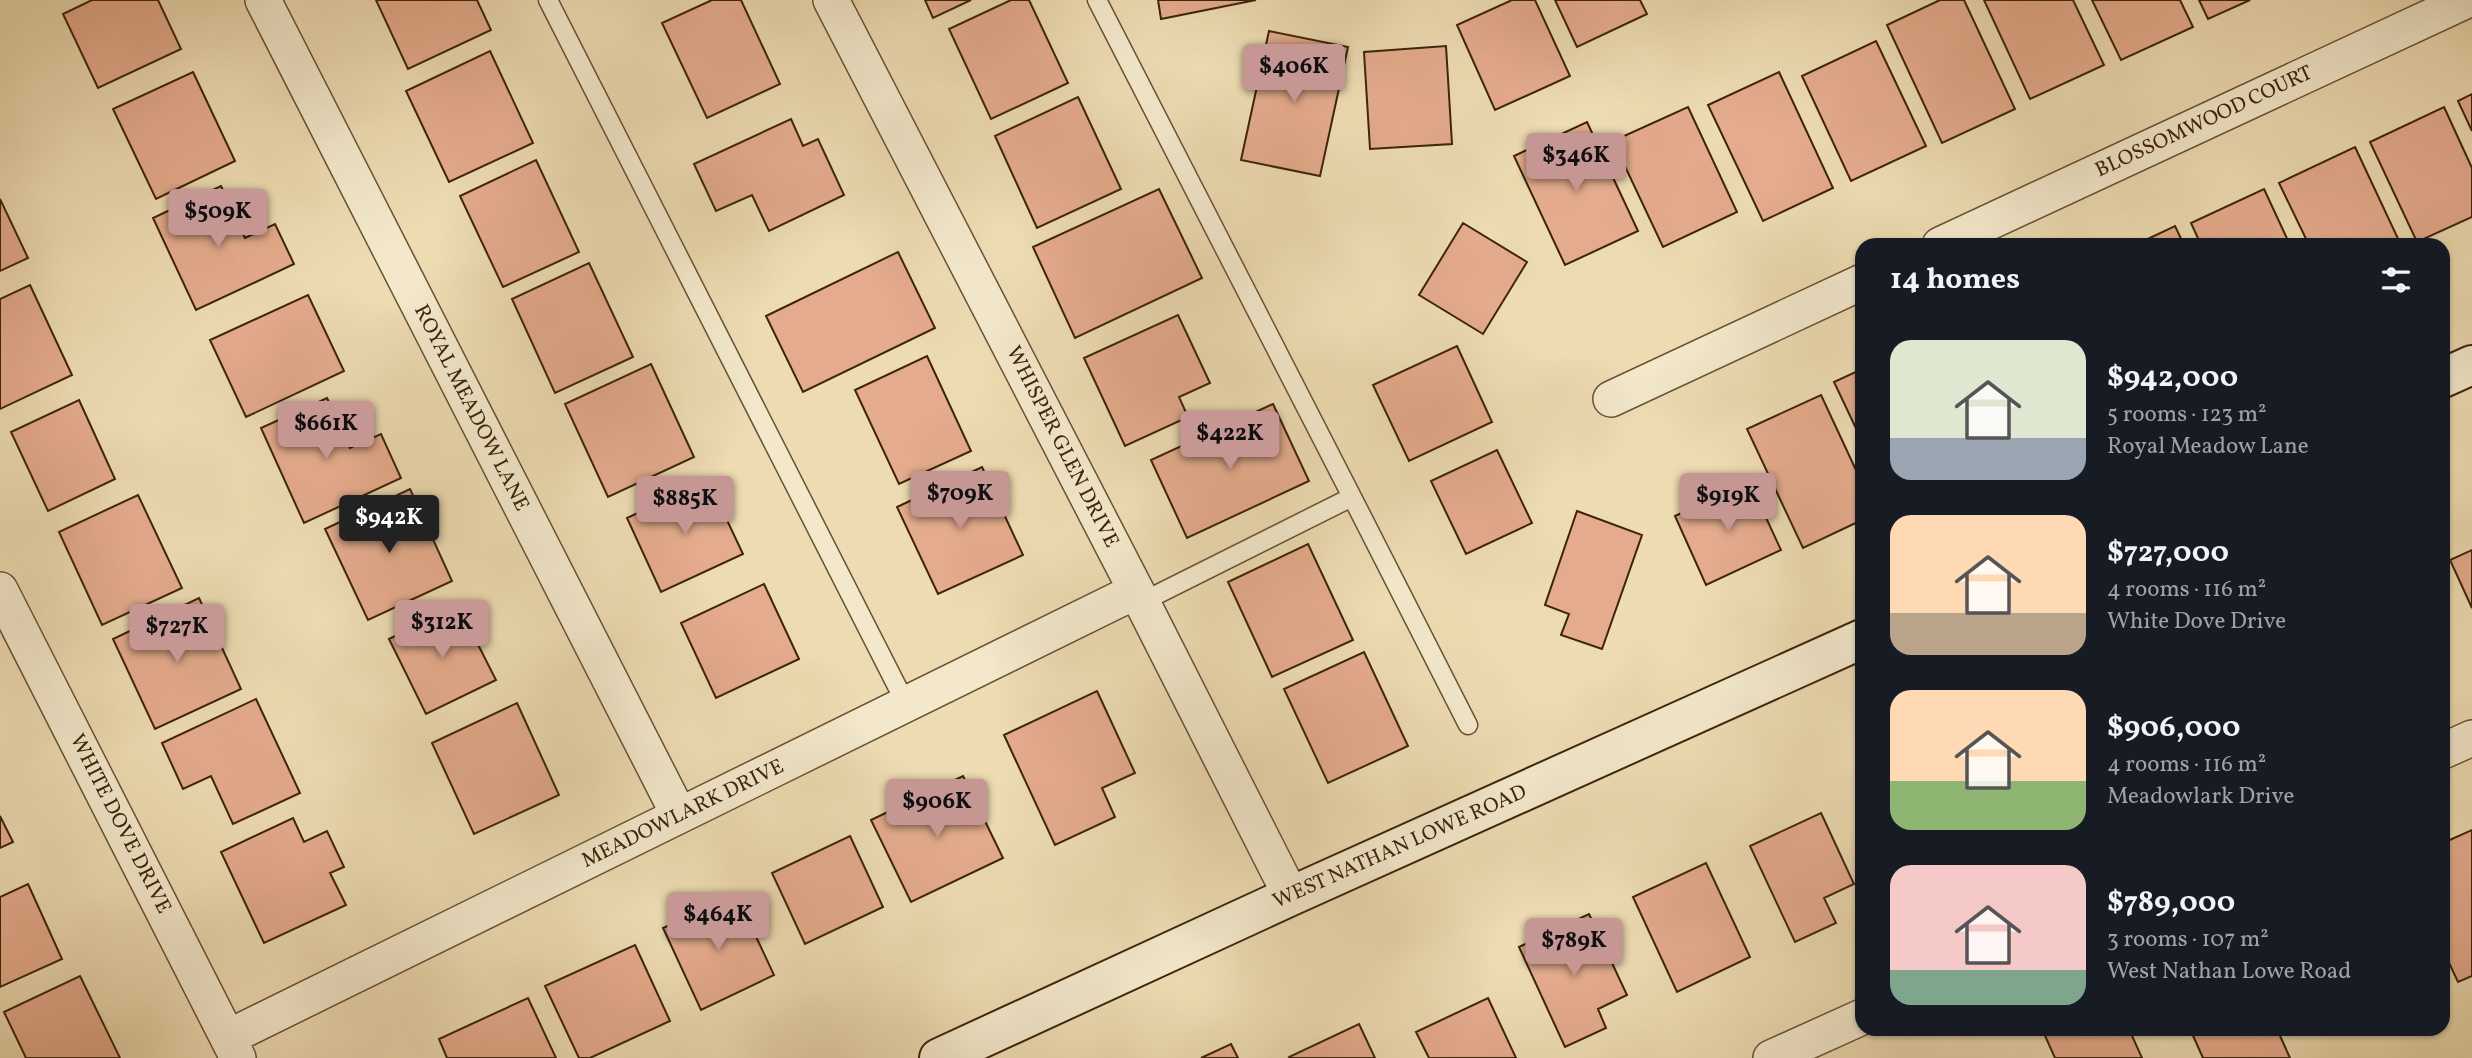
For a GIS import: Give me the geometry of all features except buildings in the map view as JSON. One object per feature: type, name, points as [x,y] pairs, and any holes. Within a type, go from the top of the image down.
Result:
[{"type":"street","name":"ROYAL MEADOW LANE","points":[[263,0],[679,816]]},
{"type":"street","name":"WHISPER GLEN DRIVE","points":[[831,0],[1291,896]]},
{"type":"street","name":"BLOSSOMWOOD COURT","points":[[1955,238],[2467,0]]},
{"type":"street","points":[[1611,399],[1855,285]]},
{"type":"street","points":[[2450,376],[2472,365]]},
{"type":"street","name":"WHITE DOVE DRIVE","points":[[0,590],[234,1048]]},
{"type":"street","name":"MEADOWLARK DRIVE","points":[[234,1048],[679,816],[906,704],[1139,596]]},
{"type":"street","name":"WEST NATHAN LOWE ROAD","points":[[939,1058],[1855,642]]},
{"type":"street","points":[[2450,748],[2472,738]]},
{"type":"street","points":[[1771,1058],[1855,1020]]},
{"type":"lane","points":[[548,0],[906,704]]},
{"type":"lane","points":[[1097,0],[1468,725]]},
{"type":"lane","points":[[1139,596],[1352,497]]}]
